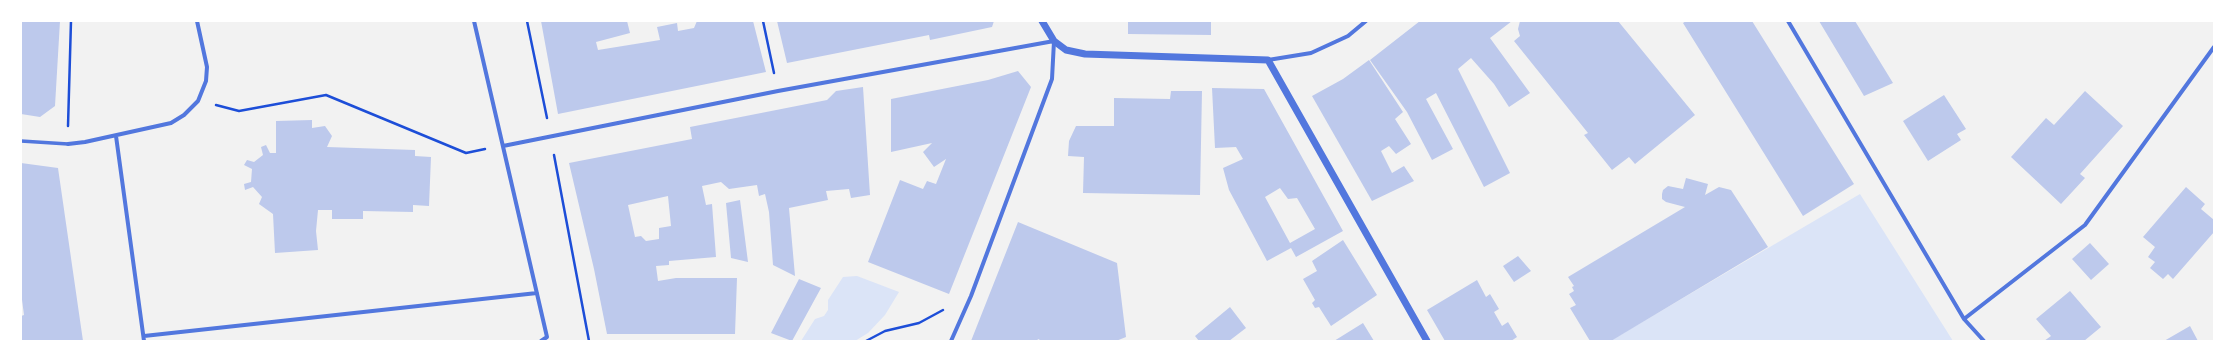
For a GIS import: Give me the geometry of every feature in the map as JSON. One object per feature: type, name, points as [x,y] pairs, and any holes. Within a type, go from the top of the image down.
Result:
[{"type":"street","points":[[21,141],[68,144],[116,136],[171,122],[184,115],[198,101],[206,81],[207,67],[197,21]]},
{"type":"street","points":[[474,21],[547,337],[541,341]]},
{"type":"street","points":[[1042,21],[1054,42],[1066,50],[1084,54],[1268,60],[1311,53],[1348,36],[1366,21]]},
{"type":"street","points":[[1788,21],[1964,319],[1984,341]]},
{"type":"street","points":[[503,146],[778,91],[1054,42]]},
{"type":"street","points":[[952,341],[971,296],[1052,80],[1054,42]]},
{"type":"street","points":[[1964,319],[2085,225],[2214,47]]},
{"type":"street","points":[[1268,60],[1426,341]]},
{"type":"street","points":[[116,136],[144,341]]},
{"type":"street","points":[[144,336],[537,293]]},
{"type":"path","points":[[68,144],[71,21]]},
{"type":"path","points":[[527,21],[551,136],[589,341]]},
{"type":"path","points":[[763,21],[778,91]]},
{"type":"path","points":[[198,101],[239,111],[326,95],[466,153],[503,146]]},
{"type":"path","points":[[866,341],[885,331],[919,323],[971,296]]},
{"type":"shaded area","points":[[1860,194],[1953,341],[1610,341]]},
{"type":"shaded area","points":[[857,276],[899,292],[885,315],[868,333],[855,341],[801,341],[815,319],[824,316],[828,310],[828,300],[843,277]]},
{"type":"building","points":[[21,21],[60,21],[55,106],[40,117],[21,114]]},
{"type":"building","points":[[541,21],[627,21],[630,33],[596,42],[598,50],[660,40],[657,27],[677,23],[678,31],[694,28],[697,21],[753,21],[766,72],[558,114]]},
{"type":"building","points":[[777,21],[994,21],[992,27],[930,40],[929,35],[787,63]]},
{"type":"building","points":[[1128,21],[1211,21],[1211,35],[1128,34]]},
{"type":"building","points":[[1420,21],[1512,21],[1490,38],[1530,93],[1509,107],[1494,84],[1471,58],[1458,69],[1510,173],[1484,187],[1436,93],[1426,99],[1453,149],[1432,160],[1407,112],[1370,60]]},
{"type":"building","points":[[1520,21],[1618,21],[1695,115],[1635,164],[1629,157],[1612,170],[1584,135],[1588,133],[1514,41],[1520,36],[1518,29]]},
{"type":"building","points":[[1686,21],[1752,21],[1854,184],[1803,216],[1683,23]]},
{"type":"building","points":[[1819,21],[1855,21],[1893,83],[1864,96]]},
{"type":"building","points":[[1369,60],[1403,112],[1395,119],[1411,144],[1396,154],[1389,146],[1381,151],[1392,173],[1404,166],[1414,181],[1372,201],[1312,96],[1343,79]]},
{"type":"building","points":[[1018,71],[1031,87],[949,294],[868,262],[900,180],[923,189],[927,181],[936,184],[946,159],[934,167],[923,152],[932,143],[891,152],[891,99],[988,80]]},
{"type":"building","points":[[863,87],[870,195],[851,198],[849,189],[826,191],[828,200],[789,208],[795,276],[773,265],[769,212],[765,194],[759,196],[757,185],[729,189],[721,182],[702,186],[706,205],[712,204],[716,257],[669,261],[669,265],[656,266],[658,281],[676,278],[737,278],[735,334],[607,334],[594,269],[569,163],[692,139],[690,127],[827,100],[836,91]],"holes":[[[668,196],[671,226],[659,228],[659,239],[646,241],[641,236],[635,237],[628,205]]]},
{"type":"building","points":[[1212,88],[1264,89],[1343,231],[1296,257],[1291,248],[1267,261],[1229,190],[1223,168],[1243,159],[1236,147],[1215,148]],"holes":[[[1280,188],[1288,199],[1297,198],[1315,229],[1290,243],[1265,197]]]},
{"type":"building","points":[[1171,91],[1202,91],[1200,195],[1083,193],[1084,157],[1068,156],[1069,141],[1076,126],[1114,126],[1114,98],[1170,99]]},
{"type":"building","points":[[2085,91],[2123,126],[2080,174],[2085,178],[2061,204],[2011,157],[2046,118],[2054,125]]},
{"type":"building","points":[[1944,95],[1966,129],[1957,134],[1961,140],[1928,161],[1903,121]]},
{"type":"building","points":[[312,120],[312,128],[325,126],[332,136],[327,147],[415,150],[415,156],[431,157],[429,206],[413,205],[413,212],[363,211],[363,219],[332,219],[332,210],[318,210],[316,231],[318,250],[275,253],[273,214],[259,204],[262,197],[253,187],[245,190],[244,184],[251,182],[252,169],[244,165],[247,160],[254,162],[263,155],[261,147],[266,145],[270,153],[276,153],[276,121]]},
{"type":"building","points":[[21,163],[58,168],[83,341],[21,341],[21,316],[24,315],[21,292]]},
{"type":"building","points":[[1686,178],[1708,184],[1705,195],[1719,187],[1731,190],[1768,247],[1611,341],[1590,341],[1570,308],[1576,305],[1569,294],[1574,291],[1572,287],[1574,286],[1568,277],[1685,207],[1666,202],[1662,199],[1662,194],[1663,190],[1668,186],[1683,189]]},
{"type":"building","points":[[2186,187],[2205,204],[2201,209],[2214,220],[2214,232],[2173,279],[2168,274],[2163,279],[2150,268],[2155,262],[2148,257],[2155,247],[2143,237]]},
{"type":"building","points":[[740,200],[748,262],[731,258],[726,203]]},
{"type":"building","points":[[1018,222],[1117,263],[1126,337],[1116,341],[1042,341],[1038,339],[1037,341],[971,341]]},
{"type":"building","points":[[1343,240],[1377,295],[1331,326],[1319,307],[1315,308],[1312,303],[1315,300],[1303,279],[1317,271],[1312,261]]},
{"type":"building","points":[[2090,243],[2109,264],[2091,280],[2072,259]]},
{"type":"building","points":[[1518,256],[1531,271],[1514,282],[1503,266]]},
{"type":"building","points":[[799,279],[821,288],[792,341],[771,333]]},
{"type":"building","points":[[1477,280],[1486,297],[1490,294],[1499,309],[1494,312],[1502,326],[1508,322],[1517,337],[1511,341],[1445,341],[1427,310]]},
{"type":"building","points":[[2070,291],[2101,327],[2084,341],[2044,341],[2051,336],[2036,319]]},
{"type":"building","points":[[1230,307],[1246,328],[1229,341],[1199,341],[1195,336]]},
{"type":"building","points":[[1363,323],[1374,341],[1334,341]]},
{"type":"building","points":[[2190,326],[2198,341],[2164,341]]}]
